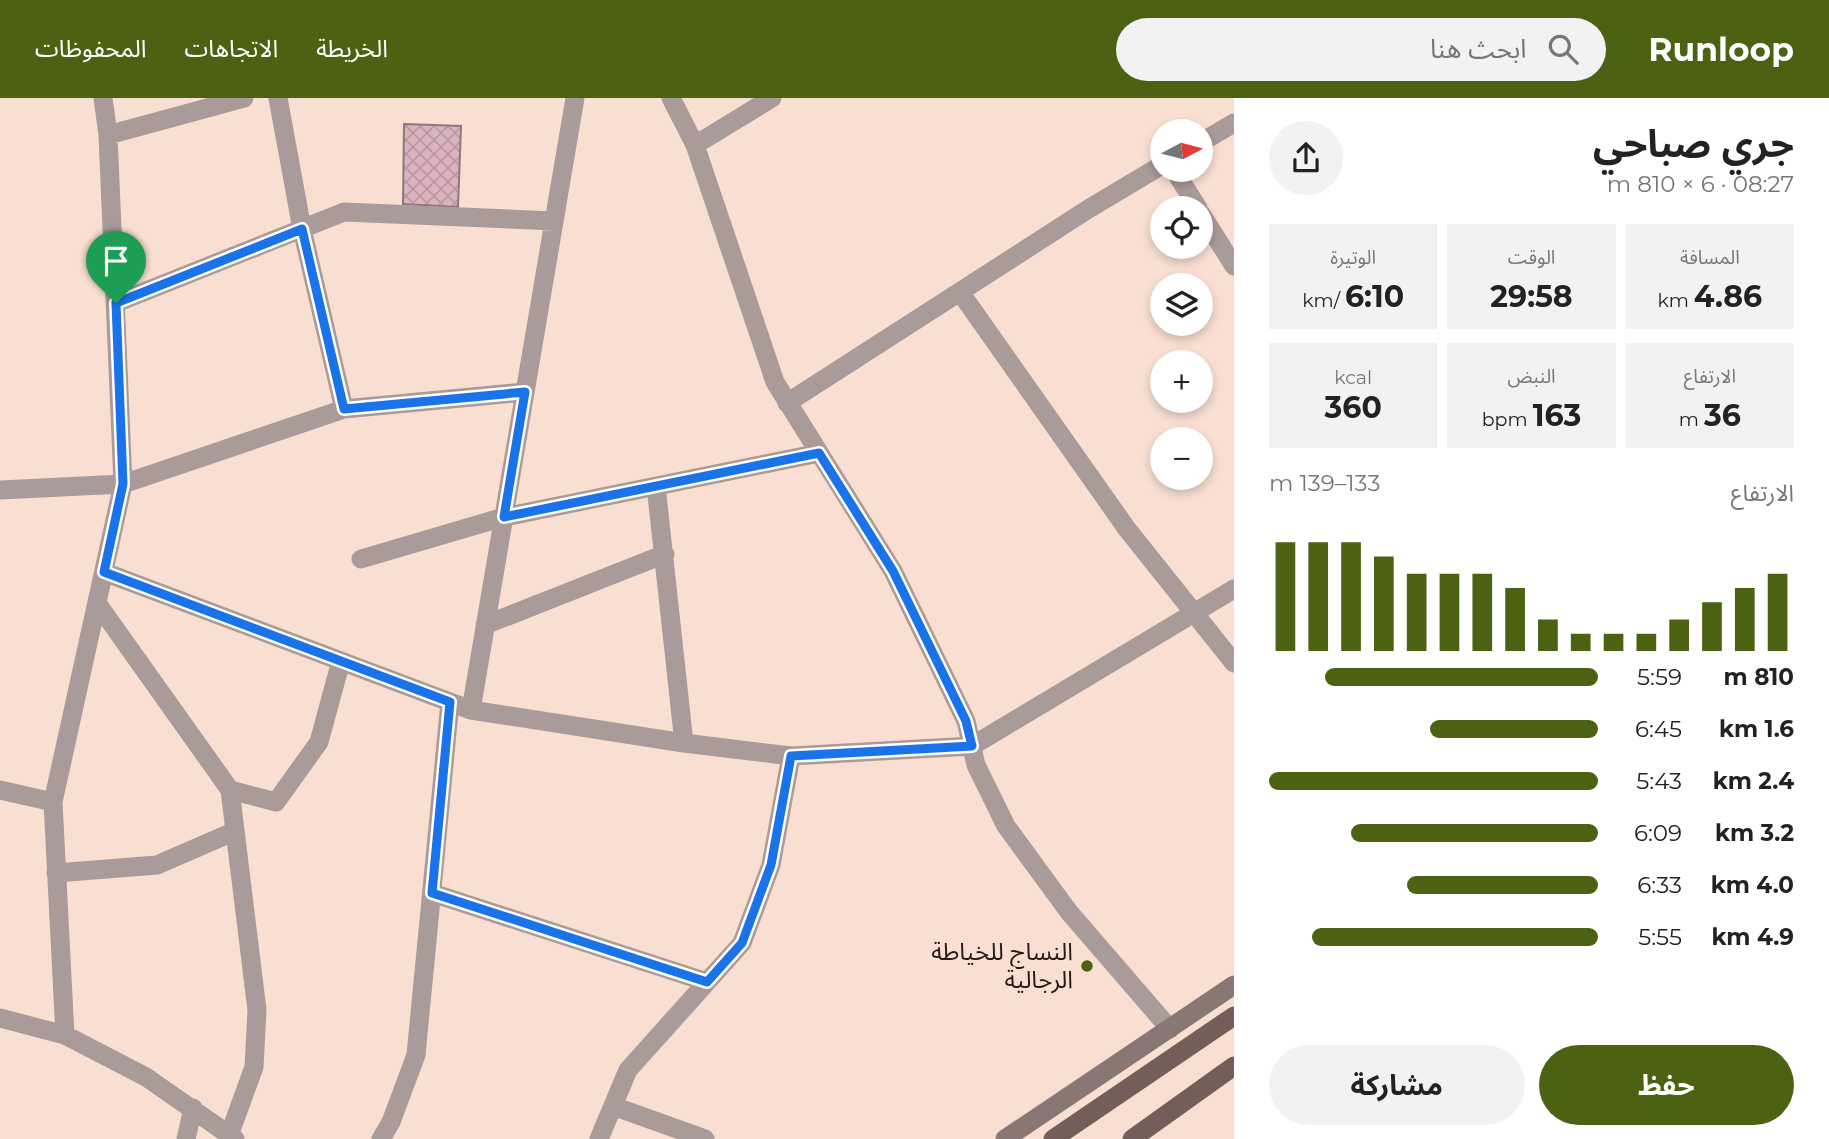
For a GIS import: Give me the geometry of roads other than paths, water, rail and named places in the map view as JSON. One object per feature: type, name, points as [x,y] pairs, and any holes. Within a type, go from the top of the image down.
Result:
[{"type":"main road","points":[[1005,1139],[1234,985]]},
{"type":"main road","points":[[1053,1139],[1234,1016]]},
{"type":"main road","points":[[1132,1139],[1234,1066]]},
{"type":"street","points":[[65,1035],[53,802],[123,484],[108,135],[103,98]]},
{"type":"street","points":[[108,135],[244,98]]},
{"type":"street","points":[[278,98],[302,229],[344,409]]},
{"type":"street","points":[[471,710],[575,98]]},
{"type":"street","points":[[671,98],[695,145],[775,382],[893,571],[966,721],[975,765],[1006,826],[1069,912],[1170,1029]]},
{"type":"street","points":[[695,145],[772,98]]},
{"type":"street","points":[[1213,135],[1234,123]]},
{"type":"street","points":[[788,403],[1150,173]]},
{"type":"street","points":[[116,303],[344,212],[554,220]]},
{"type":"street","points":[[1213,232],[1234,265]]},
{"type":"street","points":[[960,292],[1127,529],[1234,663]]},
{"type":"street","points":[[0,490],[123,484],[344,409],[525,392]]},
{"type":"street","points":[[361,559],[504,517],[819,453]]},
{"type":"street","points":[[656,486],[684,743]]},
{"type":"street","points":[[485,625],[665,554]]},
{"type":"street","points":[[104,572],[471,710],[684,743],[791,756],[972,746],[1234,589]]},
{"type":"street","points":[[0,1018],[65,1035],[146,1077],[233,1136],[254,1067],[257,1010],[246,905],[233,832],[230,790],[97,603]]},
{"type":"street","points":[[230,790],[276,802],[318,742],[341,661]]},
{"type":"street","points":[[381,1139],[391,1122],[416,1055],[450,702]]},
{"type":"street","points":[[599,1139],[628,1070],[742,943],[771,865],[791,756]]},
{"type":"street","points":[[0,790],[53,802]]},
{"type":"street","points":[[56,873],[157,866],[233,832]]},
{"type":"street","points":[[432,893],[707,982]]},
{"type":"street","points":[[613,1106],[705,1139]]},
{"type":"street","points":[[186,1139],[193,1108]]},
{"type":"place","name":"النساج للخياطة الرجالية","points":[[1087,966]]}]
